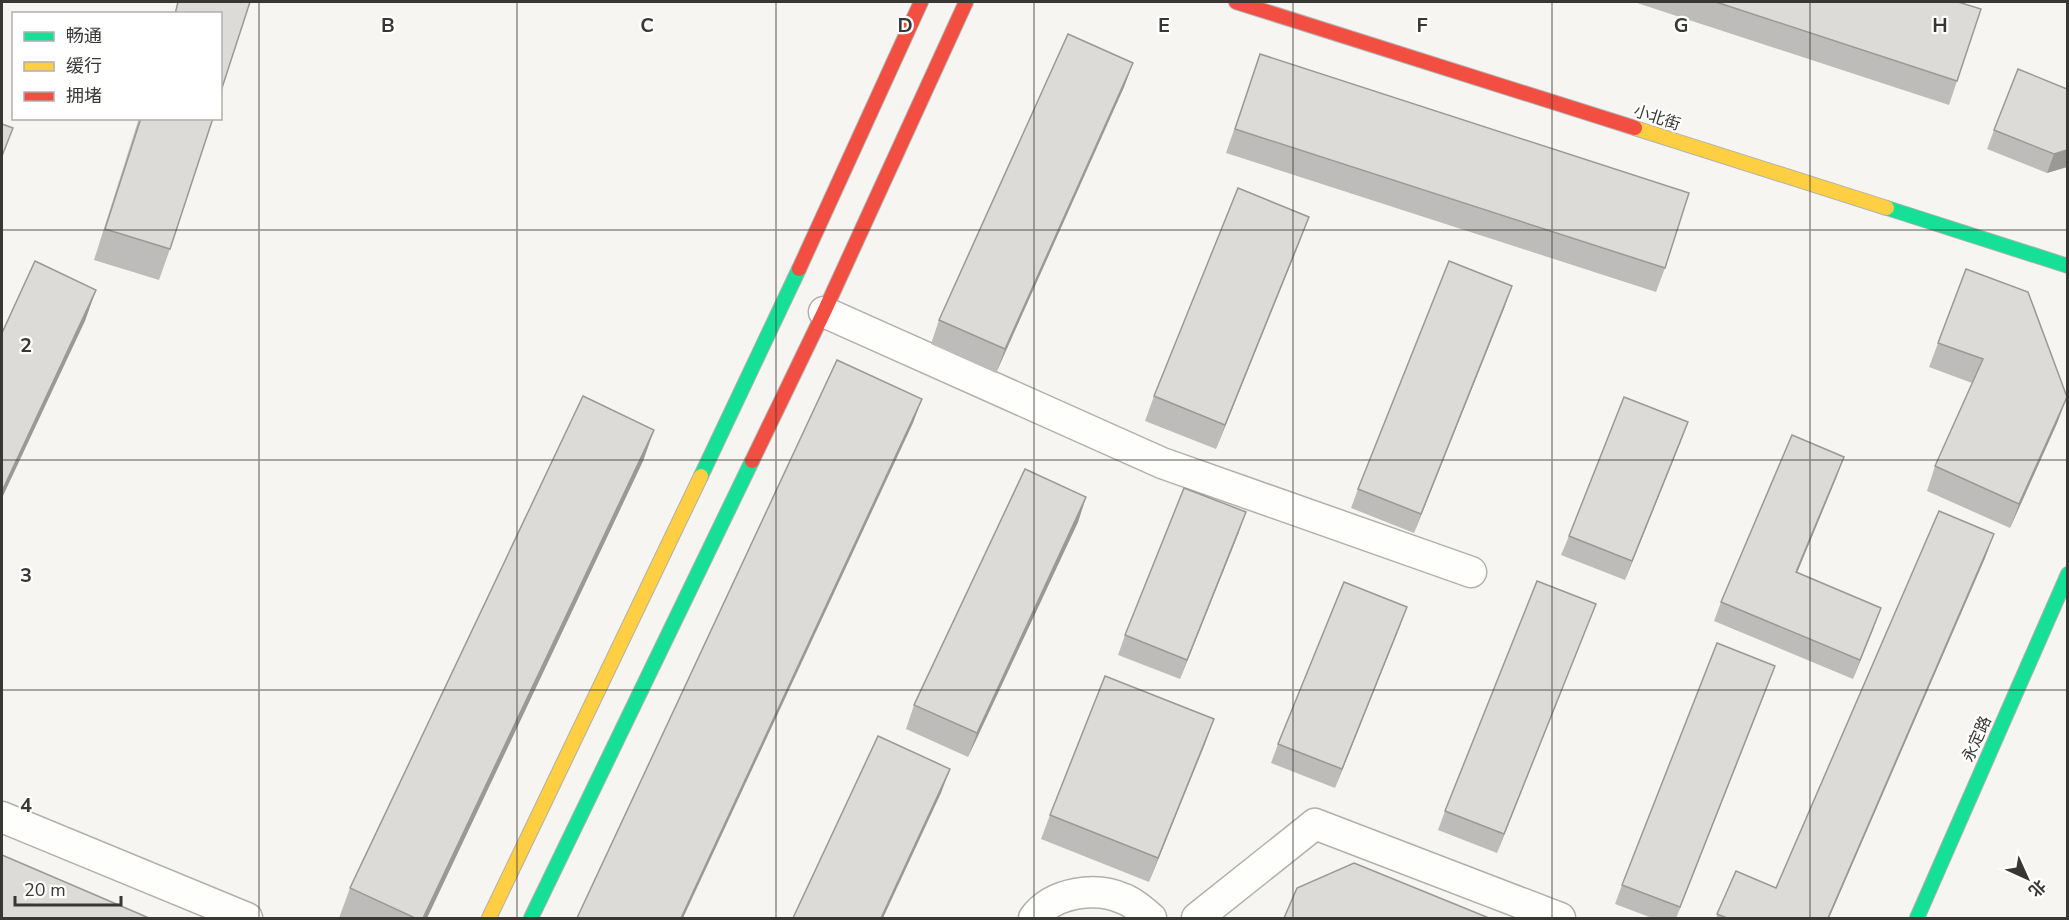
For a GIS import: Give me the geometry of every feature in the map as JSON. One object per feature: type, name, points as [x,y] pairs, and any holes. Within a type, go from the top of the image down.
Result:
[{"type":"street","points":[[489,918],[789,293],[921,2]]},
{"type":"street","points":[[531,918],[824,312],[966,2]]},
{"type":"street","name":"小北街","points":[[1236,2],[2067,266]]},
{"type":"street","points":[[824,312],[1162,463],[1471,572]]},
{"type":"street","name":"永定路","points":[[1917,918],[2067,574]]},
{"type":"street","points":[[2,817],[247,918]]},
{"type":"street","points":[[1197,918],[1315,824],[1560,918]]},
{"type":"street","points":[[1034,918],[1039,912],[1065,896],[1095,892],[1125,899],[1151,918]]},
{"type":"building","points":[[178,2],[250,2],[222,88],[222,12],[176,12]]},
{"type":"building","points":[[1716,2],[1958,2],[1981,9],[1957,81]]},
{"type":"building","points":[[1068,34],[1133,63],[1005,349],[939,320]]},
{"type":"building","points":[[1260,54],[1689,193],[1665,268],[1235,129]]},
{"type":"building","points":[[2018,69],[2067,89],[2067,150],[2054,154],[1994,130]]},
{"type":"building","points":[[140,120],[212,120],[170,249],[105,229]]},
{"type":"building","points":[[2,124],[13,128],[2,156]]},
{"type":"building","points":[[1238,188],[1309,217],[1225,425],[1154,396]]},
{"type":"building","points":[[35,261],[96,290],[2,491],[2,333]]},
{"type":"building","points":[[1449,261],[1512,286],[1421,514],[1358,489]]},
{"type":"building","points":[[1966,269],[2028,292],[2067,397],[2019,504],[1935,466],[1983,359],[1938,343]]},
{"type":"building","points":[[837,360],[922,399],[681,918],[577,918]]},
{"type":"building","points":[[583,396],[654,430],[423,918],[415,918],[350,888]]},
{"type":"building","points":[[1624,397],[1688,422],[1632,561],[1569,536]]},
{"type":"building","points":[[1792,435],[1844,457],[1796,572],[1881,608],[1860,660],[1721,602]]},
{"type":"building","points":[[1025,469],[1086,497],[977,733],[914,705]]},
{"type":"building","points":[[1184,488],[1246,512],[1187,660],[1125,635]]},
{"type":"building","points":[[1939,511],[1994,534],[1828,918],[1727,918],[1717,914],[1736,871],[1776,888]]},
{"type":"building","points":[[1537,581],[1596,604],[1504,834],[1445,811]]},
{"type":"building","points":[[1344,582],[1407,607],[1342,769],[1278,744]]},
{"type":"building","points":[[1717,643],[1775,666],[1680,907],[1622,885]]},
{"type":"building","points":[[1105,676],[1214,719],[1158,858],[1050,815]]},
{"type":"building","points":[[878,736],[950,769],[881,918],[793,918]]},
{"type":"building","points":[[2,855],[149,918],[2,918]]},
{"type":"building","points":[[1354,863],[1489,918],[1284,918],[1297,888]]},
{"type":"traffic: fast","points":[[1887,208],[2068,266]]},
{"type":"traffic: fast","points":[[701,476],[799,269]]},
{"type":"traffic: fast","points":[[531,918],[752,461]]},
{"type":"traffic: fast","points":[[1917,918],[2068,574]]},
{"type":"traffic: slow","points":[[1635,128],[1887,208]]},
{"type":"traffic: slow","points":[[489,918],[701,476]]},
{"type":"traffic: jam","points":[[799,269],[921,2]]},
{"type":"traffic: jam","points":[[752,461],[824,312],[966,2]]},
{"type":"traffic: jam","points":[[1236,2],[1635,128]]}]
